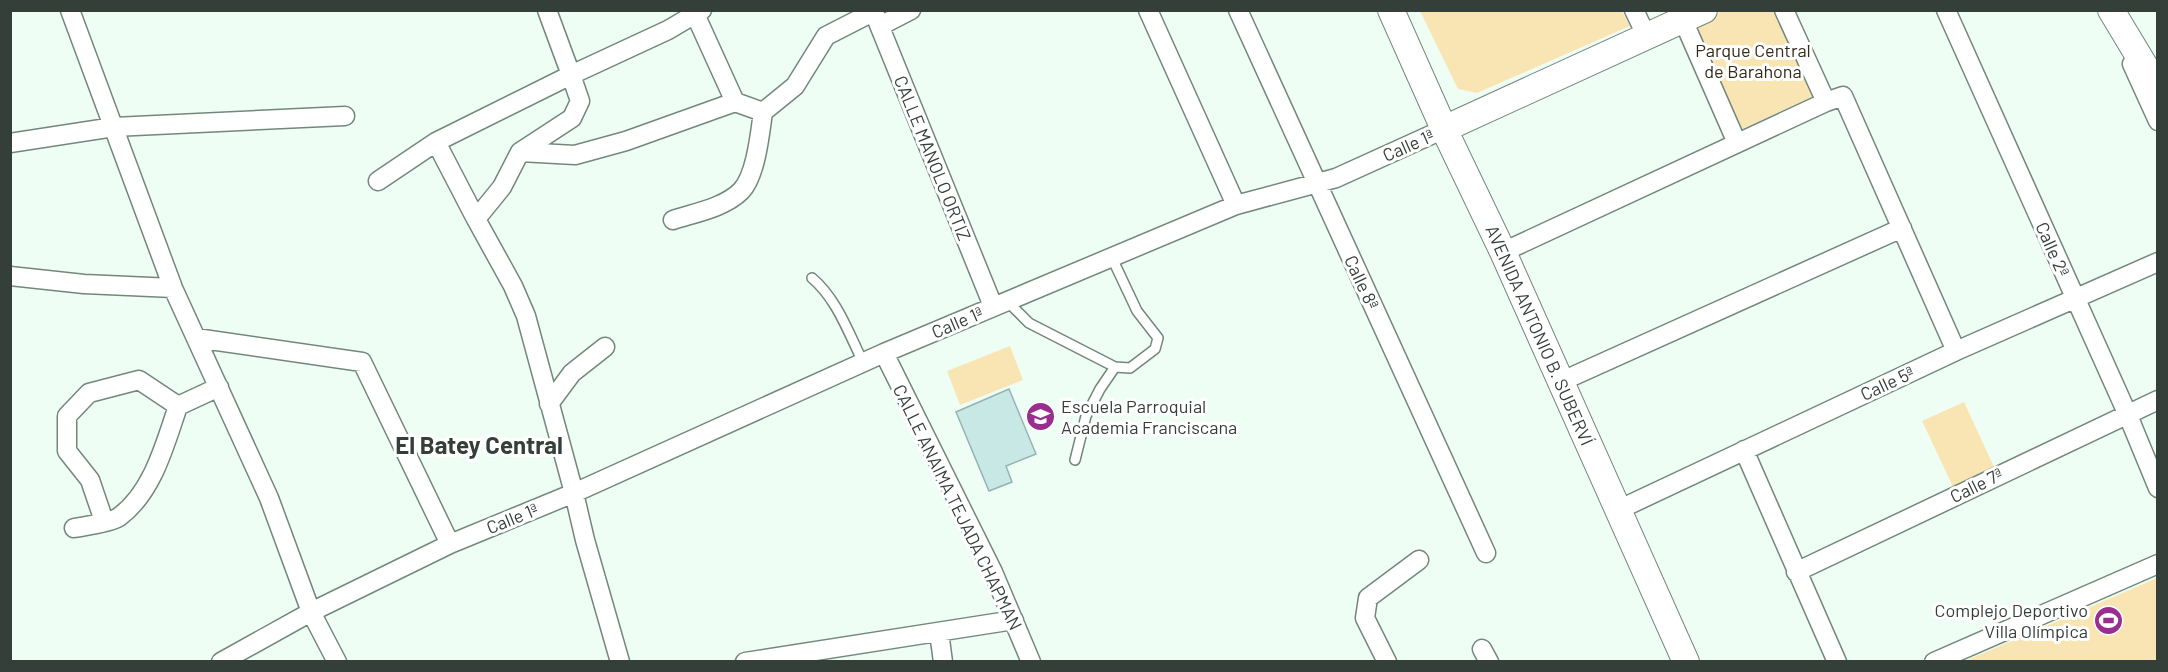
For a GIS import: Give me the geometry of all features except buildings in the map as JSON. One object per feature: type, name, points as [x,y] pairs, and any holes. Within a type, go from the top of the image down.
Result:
[{"type":"main road","name":"AVENIDA ANTONIO B. SUBERVÍ","points":[[1391,10],[1444,129],[1503,252],[1686,662]]},
{"type":"main road","points":[[2109,10],[2157,88]]},
{"type":"main road","name":"Calle 1ª","points":[[1444,129],[1694,15]]},
{"type":"street","points":[[70,10],[173,288],[269,498],[311,612],[337,662]]},
{"type":"street","points":[[476,219],[502,186],[520,152],[572,118],[580,101],[547,10]]},
{"type":"street","points":[[673,220],[720,204],[741,190],[754,163],[763,112],[795,86],[826,36],[875,16],[911,10]]},
{"type":"street","points":[[1148,10],[1236,205]]},
{"type":"street","name":"Calle 8ª","points":[[1238,10],[1486,553]]},
{"type":"street","points":[[1634,10],[1647,37]]},
{"type":"street","points":[[1784,10],[1826,102]]},
{"type":"street","name":"Calle 2ª","points":[[1946,10],[2127,413],[2157,488]]},
{"type":"street","points":[[2109,10],[2157,121]]},
{"type":"street","points":[[378,181],[436,142],[668,30],[698,12],[735,102]]},
{"type":"street","points":[[1694,15],[1737,143]]},
{"type":"street","name":"CALLE MANOLO ORTIZ","points":[[875,16],[1000,303]]},
{"type":"street","points":[[1503,252],[1843,96],[1956,351]]},
{"type":"street","points":[[520,152],[575,155],[626,141],[735,102],[763,112]]},
{"type":"street","points":[[10,143],[114,127],[345,116]]},
{"type":"street","name":"Calle 1ª","points":[[221,662],[241,657],[311,612],[450,544],[574,492],[885,353],[1236,205],[1336,178],[1444,129]]},
{"type":"street","points":[[436,142],[513,286],[526,316],[620,662]]},
{"type":"street","points":[[1560,382],[1902,228]]},
{"type":"street","name":"Calle 5ª","points":[[1618,510],[1956,351],[2157,262]]},
{"type":"street","points":[[10,276],[84,284],[173,288]]},
{"type":"street","points":[[196,338],[362,362],[450,544]]},
{"type":"street","points":[[549,404],[572,373],[605,347]]},
{"type":"street","name":"CALLE ANAIMA TEJADA CHAPMAN","points":[[885,353],[993,572],[1031,662]]},
{"type":"street","points":[[104,521],[90,480],[68,451],[67,416],[88,393],[139,380],[178,406]]},
{"type":"street","points":[[74,528],[118,518],[143,492],[178,406],[219,387]]},
{"type":"street","name":"Calle 7ª","points":[[1796,572],[2157,399]]},
{"type":"street","points":[[1744,450],[1837,662]]},
{"type":"street","points":[[1387,662],[1365,618],[1368,598],[1419,560]]},
{"type":"street","points":[[1934,662],[2157,564]]},
{"type":"street","points":[[745,662],[1014,620]]},
{"type":"street","points":[[939,632],[943,662]]},
{"type":"lane","points":[[1000,303],[1029,323],[1115,368],[1130,368],[1155,349],[1158,338],[1137,311],[1111,256]]},
{"type":"lane","points":[[812,278],[823,287],[863,363]]},
{"type":"lane","points":[[1075,460],[1086,416],[1100,389],[1115,368]]},
{"type":"green space","points":[[1420,11],[1622,11],[1630,26],[1477,93],[1458,89]]},
{"type":"green space","name":"Parque Central de Barahona","points":[[1723,11],[1775,11],[1814,96],[1740,130],[1692,25]]},
{"type":"green space","points":[[1010,346],[1023,380],[960,405],[947,371]]},
{"type":"green space","points":[[1964,402],[1995,469],[1954,489],[1922,421]]},
{"type":"green space","name":"Complejo Deportivo Villa Olímpica","points":[[2157,578],[2157,661],[1965,661]]},
{"type":"place","name":"Escuela Parroquial Academia Franciscana","points":[[1040,416]]},
{"type":"place","name":"Complejo Deportivo Villa Olímpica","points":[[2109,620]]},
{"type":"district","name":"El Batey Central","points":[[479,444]]}]
